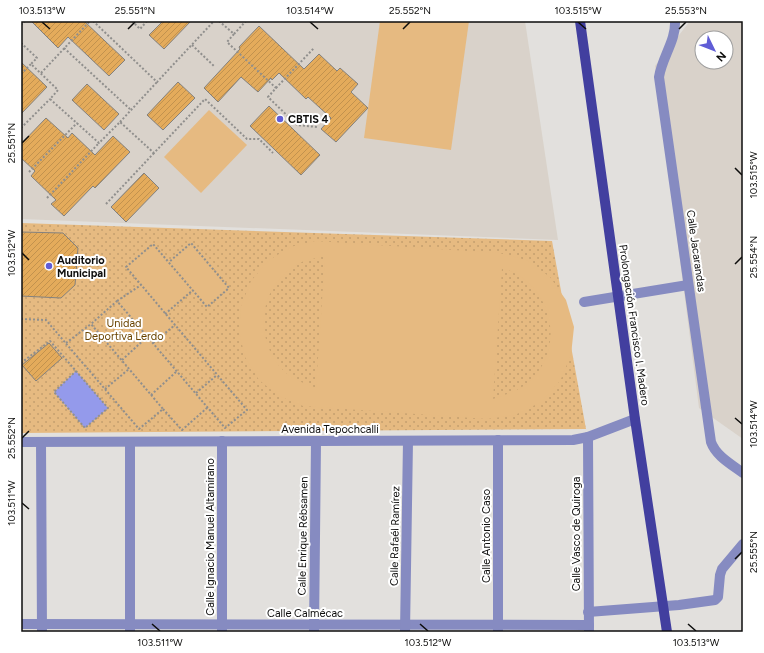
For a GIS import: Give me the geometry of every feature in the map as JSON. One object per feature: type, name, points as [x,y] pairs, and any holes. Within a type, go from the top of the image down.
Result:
[{"type":"main road","name":"Prolongación Francisco I. Madero","points":[[580,21],[635,419],[667,632]]},
{"type":"street","name":"Calle Jacarandas","points":[[675,21],[675,32],[663,61],[659,77],[711,442],[714,450],[743,473]]},
{"type":"street","points":[[584,302],[688,285]]},
{"type":"street","name":"Avenida Tepochcalli","points":[[21,442],[573,440],[588,437],[635,419]]},
{"type":"street","name":"Calle Vasco de Quiroga","points":[[588,437],[588,628]]},
{"type":"street","name":"Calle Antonio Caso","points":[[498,440],[498,628]]},
{"type":"street","name":"Calle Ignacio Manuel Altamirano","points":[[222,441],[222,628]]},
{"type":"street","name":"Calle Enrique Rébsamen","points":[[314,628],[316,441]]},
{"type":"street","name":"Calle Rafaél Ramírez","points":[[406,628],[408,441]]},
{"type":"street","points":[[41,442],[42,628]]},
{"type":"street","points":[[130,442],[130,628]]},
{"type":"street","points":[[588,612],[715,600],[718,597],[722,569],[743,544]]},
{"type":"street","name":"Calle Calmécac","points":[[21,624],[42,628],[588,628]]},
{"type":"path","points":[[21,25],[25,21]]},
{"type":"path","points":[[40,73],[92,21],[157,82]]},
{"type":"path","points":[[132,21],[140,29],[147,21]]},
{"type":"path","points":[[47,198],[214,21]]},
{"type":"path","points":[[219,21],[234,34]]},
{"type":"path","points":[[246,21],[227,42],[276,88]]},
{"type":"path","points":[[21,43],[37,58],[21,74]]},
{"type":"path","points":[[192,45],[215,67]]},
{"type":"path","points":[[64,48],[131,110]]},
{"type":"path","points":[[314,48],[268,97],[297,125],[317,127]]},
{"type":"path","points":[[21,128],[58,90],[31,64]]},
{"type":"path","points":[[50,99],[99,144]]},
{"type":"path","points":[[106,204],[205,99],[247,139],[259,140],[274,153]]},
{"type":"path","points":[[120,122],[154,153]]},
{"type":"path","points":[[29,172],[77,123]]},
{"type":"path","points":[[117,301],[225,428],[247,410],[126,267],[153,244],[207,307],[229,288],[191,243],[169,262]]},
{"type":"path","points":[[66,343],[91,324],[117,301],[141,285]]},
{"type":"path","points":[[165,314],[193,290]]},
{"type":"path","points":[[21,319],[46,320],[139,429],[163,409]]},
{"type":"path","points":[[91,324],[182,430],[208,407]]},
{"type":"path","points":[[153,343],[175,325]]},
{"type":"path","points":[[122,360],[148,337]]},
{"type":"path","points":[[21,364],[50,341],[76,371],[108,408],[85,428],[54,392],[76,371]]},
{"type":"path","points":[[105,389],[129,369]]},
{"type":"path","points":[[151,395],[177,371]]},
{"type":"path","points":[[196,393],[217,375]]},
{"type":"shaded area","name":"CBTIS 4","points":[[21,21],[525,21],[558,240],[21,219]]},
{"type":"shaded area","points":[[690,21],[743,21],[743,439],[699,408],[655,66]]},
{"type":"green space","points":[[380,21],[469,21],[451,150],[364,138]]},
{"type":"green space","points":[[209,110],[247,145],[201,193],[164,157]]},
{"type":"green space","name":"Unidad Deportiva Lerdo","points":[[21,223],[552,241],[586,429],[21,433]]},
{"type":"green space","points":[[315,241],[499,253],[526,260],[550,277],[566,300],[574,327],[571,355],[560,381],[541,402],[515,415],[487,419],[303,406],[279,396],[259,380],[245,357],[239,332],[241,306],[251,281],[268,261],[290,247]],"holes":[[[325,257],[316,388],[301,382],[284,371],[271,353],[266,338],[264,323],[265,308],[270,293],[278,281],[290,270],[304,261]],[[502,268],[518,275],[531,286],[541,299],[548,314],[551,331],[549,347],[543,363],[533,378],[519,389],[493,399]]]},
{"type":"green space","points":[[191,243],[229,288],[207,307],[193,290],[165,314],[175,325],[153,343],[208,407],[182,430],[164,409],[139,429],[105,389],[129,369],[122,360],[147,337],[121,305],[141,285],[126,267],[153,244],[169,262]]},
{"type":"water","points":[[76,371],[108,408],[85,428],[54,392]]},
{"type":"building","points":[[31,21],[84,21],[125,60],[109,76],[68,37],[58,48]]},
{"type":"building","points":[[163,21],[191,21],[164,49],[149,35]]},
{"type":"building","points":[[259,26],[304,69],[319,54],[337,71],[340,68],[358,84],[351,92],[368,108],[336,142],[321,129],[331,118],[308,97],[306,99],[279,73],[272,80],[271,78],[258,92],[241,77],[218,102],[204,88]]},
{"type":"building","points":[[21,62],[47,87],[21,114]]},
{"type":"building","points":[[178,82],[195,98],[163,130],[147,115]]},
{"type":"building","points":[[87,84],[119,114],[104,130],[72,100]]},
{"type":"building","points":[[269,106],[320,155],[301,175],[250,126]]},
{"type":"building","points":[[46,118],[68,138],[72,133],[95,155],[113,136],[130,152],[95,188],[93,186],[64,216],[51,204],[56,200],[31,176],[35,171],[21,158],[21,144]]},
{"type":"building","points":[[144,173],[159,188],[126,222],[111,207]]},
{"type":"building","name":"Auditorio Municipal","points":[[21,232],[63,233],[78,248],[75,285],[61,298],[21,296]]},
{"type":"building","points":[[49,343],[62,358],[36,381],[22,365]]},
{"type":"place","name":"CBTIS 4","points":[[280,119]]},
{"type":"place","name":"Auditorio Municipal","points":[[49,266]]}]
